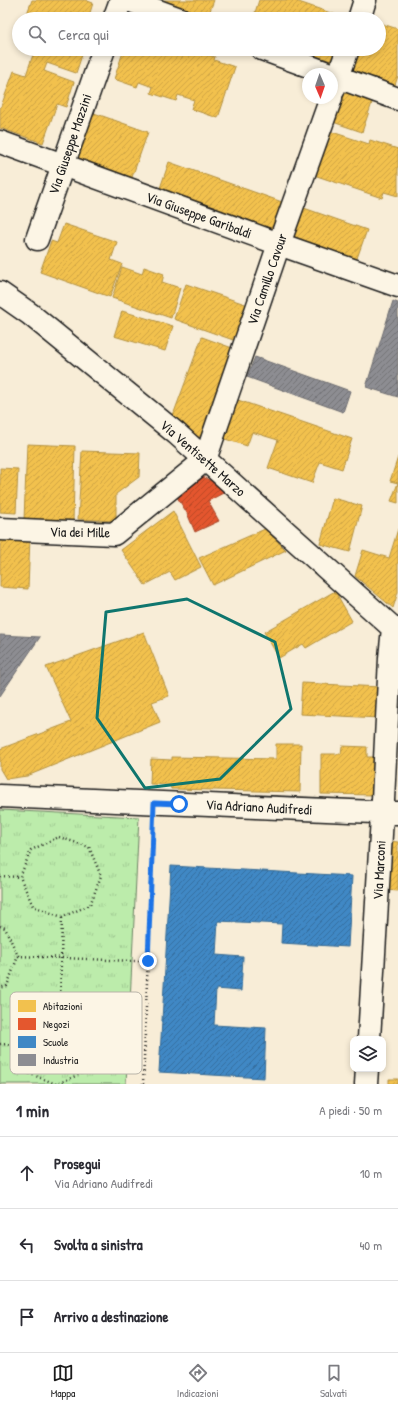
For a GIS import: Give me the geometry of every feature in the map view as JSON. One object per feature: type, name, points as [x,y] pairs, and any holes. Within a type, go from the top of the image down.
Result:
[{"type":"street","points":[[117,12],[121,0]]},
{"type":"street","points":[[128,0],[161,12]]},
{"type":"street","points":[[361,12],[365,0]]},
{"type":"street","name":"Via Giuseppe Mazzini","points":[[37,239],[102,56]]},
{"type":"street","points":[[278,56],[306,68]]},
{"type":"street","points":[[338,70],[345,56]]},
{"type":"street","points":[[338,81],[398,99]]},
{"type":"street","name":"Via Camillo Cavour","points":[[206,460],[279,244],[329,104]]},
{"type":"street","name":"Via Giuseppe Garibaldi","points":[[0,142],[398,286]]},
{"type":"street","name":"Via Ventisette Marzo","points":[[0,293],[30,314],[176,434],[396,628]]},
{"type":"street","name":"Via dei Mille","points":[[0,529],[114,534],[206,460]]},
{"type":"street","name":"Via Marconi","points":[[369,1036],[390,813],[390,658],[396,628]]},
{"type":"street","name":"Via Adriano Audifredi","points":[[0,796],[390,813]]},
{"type":"street","points":[[366,1084],[367,1072]]},
{"type":"path","points":[[143,1084],[154,803]]},
{"type":"path","points":[[59,837],[88,847],[101,876],[90,905],[62,917],[33,906],[20,877],[31,850],[59,837]]},
{"type":"path","points":[[0,876],[20,877]]},
{"type":"path","points":[[60,992],[62,917]]},
{"type":"path","points":[[0,926],[5,928],[18,956],[7,986],[0,988]]},
{"type":"path","points":[[18,956],[148,961]]},
{"type":"path","points":[[0,1044],[10,1045]]},
{"type":"path","points":[[31,1074],[57,1084],[81,1074]]},
{"type":"highlighted area","points":[[187,599],[275,642],[291,709],[220,779],[145,788],[97,718],[106,612]]},
{"type":"green space","points":[[0,810],[139,817],[130,992],[10,992],[10,1074],[126,1074],[126,1084],[0,1084]]},
{"type":"building: Abitazioni","points":[[32,0],[85,0],[93,3],[90,12],[28,12]]},
{"type":"building: Abitazioni","points":[[149,0],[214,0],[210,12],[186,12]]},
{"type":"building: Abitazioni","points":[[259,0],[293,0],[328,12],[255,12]]},
{"type":"building: Abitazioni","points":[[386,25],[398,29],[398,76],[395,85],[349,69],[354,56],[386,56]]},
{"type":"building: Abitazioni","points":[[33,56],[82,56],[76,73],[47,63],[44,71],[74,82],[66,107],[57,104],[43,143],[0,128],[0,109],[14,71],[26,75]]},
{"type":"building: Abitazioni","points":[[122,56],[212,56],[215,57],[214,60],[235,67],[218,118],[191,109],[194,100],[178,95],[176,101],[151,93],[153,87],[139,82],[137,87],[114,79]]},
{"type":"building: Abitazioni","points":[[316,56],[333,56],[331,61]]},
{"type":"building: Abitazioni","points":[[346,90],[373,100],[362,132],[330,121],[336,104],[338,104],[339,95]]},
{"type":"building: Abitazioni","points":[[94,113],[148,132],[131,180],[76,161]]},
{"type":"building: Abitazioni","points":[[326,130],[369,144],[370,140],[398,149],[398,196],[384,192],[382,198],[311,174]]},
{"type":"building: Abitazioni","points":[[169,162],[285,203],[274,235],[158,194]]},
{"type":"building: Abitazioni","points":[[301,207],[367,230],[356,261],[290,237]]},
{"type":"building: Abitazioni","points":[[64,224],[117,242],[111,260],[122,264],[110,297],[40,272],[51,241],[57,243]]},
{"type":"building: Abitazioni","points":[[122,267],[142,274],[144,267],[164,274],[162,282],[180,288],[171,318],[112,298]]},
{"type":"building: Abitazioni","points":[[186,284],[248,305],[236,341],[174,319]]},
{"type":"building: Abitazioni","points":[[122,311],[173,326],[165,351],[114,336]]},
{"type":"building: Abitazioni","points":[[202,337],[235,349],[204,435],[192,438],[172,418]]},
{"type":"building: Abitazioni","points":[[235,399],[352,439],[342,469],[320,462],[312,483],[268,468],[278,440],[252,432],[247,446],[222,438]]},
{"type":"building: Abitazioni","points":[[27,444],[75,446],[73,522],[24,520]]},
{"type":"building: Abitazioni","points":[[82,451],[140,453],[139,477],[116,494],[116,521],[78,519]]},
{"type":"building: Abitazioni","points":[[398,457],[398,483],[390,481]]},
{"type":"building: Abitazioni","points":[[0,468],[18,469],[16,513],[0,512]]},
{"type":"building: Abitazioni","points":[[398,483],[398,503],[391,501]]},
{"type":"building: Abitazioni","points":[[333,498],[362,506],[350,552],[320,544]]},
{"type":"building: Abitazioni","points":[[173,511],[201,567],[175,580],[170,572],[145,585],[121,550]]},
{"type":"building: Abitazioni","points":[[265,529],[286,550],[213,585],[199,558]]},
{"type":"building: Abitazioni","points":[[398,529],[398,592],[393,608],[355,576],[363,550],[389,558]]},
{"type":"building: Abitazioni","points":[[0,536],[30,537],[28,589],[0,587]]},
{"type":"building: Abitazioni","points":[[335,591],[352,621],[306,648],[303,644],[279,658],[264,632]]},
{"type":"building: Abitazioni","points":[[144,632],[169,696],[152,702],[160,722],[27,776],[6,779],[0,769],[0,749],[71,722],[46,667]]},
{"type":"building: Abitazioni","points":[[302,683],[380,687],[379,718],[300,714]]},
{"type":"building: Abitazioni","points":[[276,744],[301,744],[300,792],[171,789],[170,785],[150,784],[151,759],[172,760],[172,757],[276,759]]},
{"type":"building: Abitazioni","points":[[342,746],[367,747],[367,757],[375,757],[375,795],[321,794],[321,754],[341,754]]},
{"type":"building: Abitazioni","points":[[389,841],[398,842],[398,891],[386,890]]},
{"type":"building: Abitazioni","points":[[389,1079],[398,1079],[398,1084],[389,1084]]},
{"type":"building: Negozi","points":[[201,476],[229,490],[208,501],[219,521],[195,532],[187,513],[177,497]]},
{"type":"building: Scuole","points":[[171,866],[352,876],[348,947],[281,943],[282,924],[218,921],[216,955],[243,957],[241,991],[216,989],[214,1025],[266,1028],[264,1078],[159,1072]]},
{"type":"building: Industria","points":[[393,301],[398,303],[398,397],[366,387]]},
{"type":"building: Industria","points":[[255,357],[350,391],[343,412],[247,377]]},
{"type":"building: Industria","points":[[0,635],[40,637],[0,696]]},
{"type":"route","points":[[148,961],[154,803],[179,804]]}]
